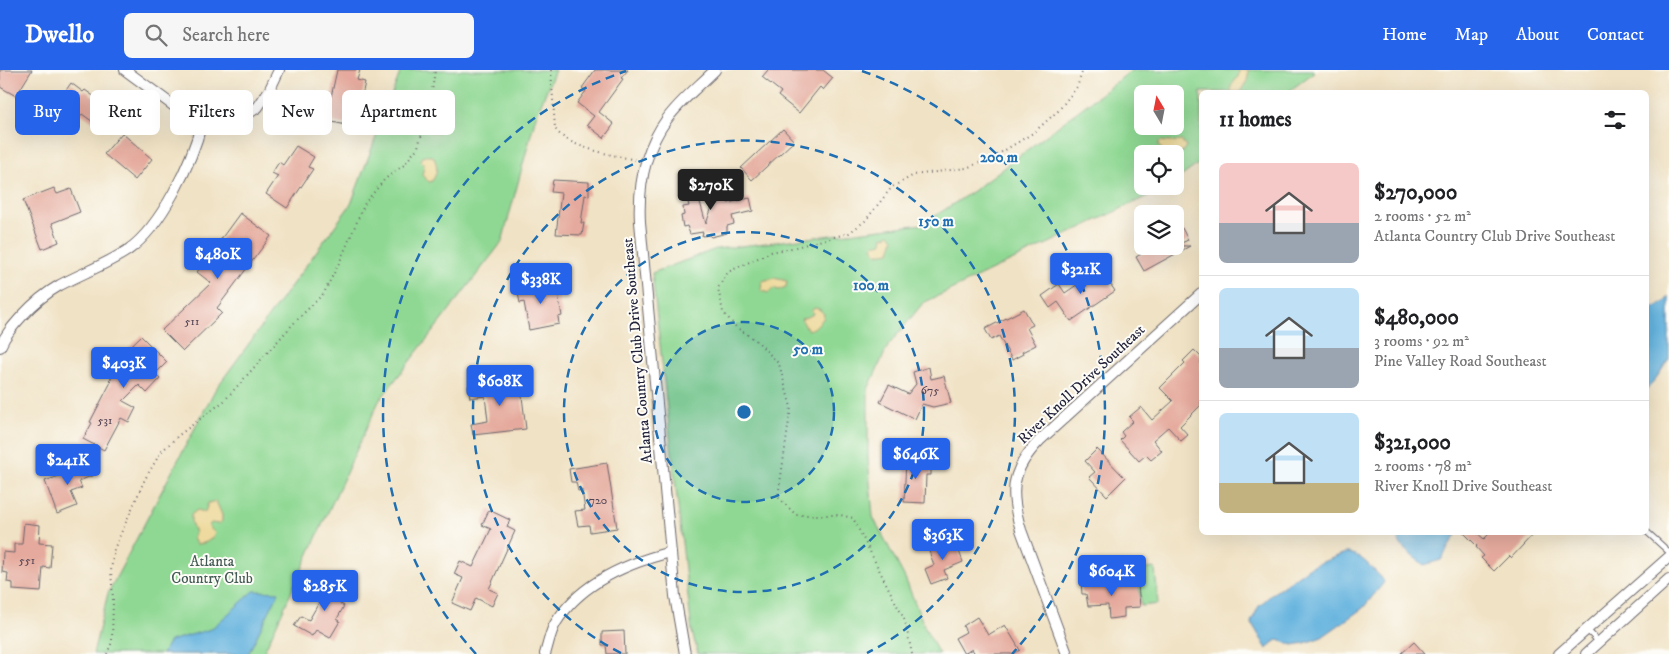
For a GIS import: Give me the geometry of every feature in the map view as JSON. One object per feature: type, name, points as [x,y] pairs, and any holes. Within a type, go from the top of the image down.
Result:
[{"type":"street","points":[[125,70],[170,103]]},
{"type":"street","points":[[253,111],[258,108],[279,70]]},
{"type":"street","name":"Atlanta Country Club Drive Southeast","points":[[685,654],[678,618],[671,552],[640,207],[641,183],[652,146],[667,119],[716,70]]},
{"type":"street","points":[[0,347],[10,330],[34,303],[58,286],[114,259],[145,235],[158,217],[186,166],[199,135]]},
{"type":"street","name":"River Knoll Drive Southeast","points":[[1067,654],[1016,514],[1014,499],[1017,473],[1030,450],[1040,440],[1199,296]]},
{"type":"street","points":[[545,654],[554,626],[568,607],[584,591],[602,579],[623,569],[649,558],[671,552]]},
{"type":"street","points":[[1559,654],[1669,557]]},
{"type":"street","points":[[1586,654],[1669,579]]},
{"type":"lane","points":[[1649,534],[1669,557]]},
{"type":"lane","points":[[1586,629],[1599,642]]},
{"type":"path","points":[[107,654],[112,642],[113,599],[111,571],[114,549],[145,479],[161,452],[179,435],[224,401],[293,324],[324,293],[365,203],[385,180],[404,165],[418,147],[430,106],[435,70]]},
{"type":"path","points":[[552,70],[554,120],[557,133],[593,150],[646,162]]},
{"type":"path","points":[[912,654],[905,621],[853,518],[840,515],[796,515],[778,497],[791,407],[779,364],[758,342],[736,327],[722,312],[718,288],[728,272],[771,252],[849,233],[865,221],[892,187],[914,175],[966,168],[992,158],[1033,133],[1058,111],[1077,87],[1083,70]]},
{"type":"green space","name":"Atlanta Country Club","points":[[401,70],[555,70],[536,116],[502,242],[379,401],[263,654],[93,654],[108,593],[215,390],[351,204],[377,135],[455,135],[455,90],[394,90]]},
{"type":"green space","points":[[1132,70],[1313,70],[1313,73],[1291,90],[1199,90],[1199,163],[1184,174],[1184,145],[1134,145],[1134,195],[1150,195],[923,303],[888,346],[868,389],[868,458],[873,517],[905,578],[925,628],[939,654],[698,654],[692,632],[652,273],[716,249],[923,224],[973,191]]},
{"type":"green space","points":[[1155,568],[1158,604],[1141,606],[1138,570]]},
{"type":"sand","points":[[1239,70],[1249,70],[1247,81],[1241,90],[1231,90],[1231,86],[1238,77]]},
{"type":"sand","points":[[1160,141],[1181,141],[1186,145],[1184,151],[1184,145],[1158,145]]},
{"type":"sand","points":[[433,156],[436,163],[435,175],[432,181],[429,182],[422,175],[424,166],[421,158]]},
{"type":"sand","points":[[890,234],[894,238],[890,252],[877,254],[872,247],[873,245],[882,243],[883,236],[887,237]]},
{"type":"sand","points":[[774,278],[787,281],[786,287],[778,290],[774,288],[768,293],[761,290],[762,281]]},
{"type":"sand","points":[[815,308],[824,314],[823,319],[814,328],[808,330],[801,319],[812,315],[811,311]]},
{"type":"sand","points":[[216,501],[222,515],[222,521],[219,524],[211,523],[209,525],[215,533],[210,540],[205,543],[196,544],[193,538],[195,533],[191,522],[191,515],[197,510],[205,512],[208,503]]},
{"type":"water","points":[[1669,296],[1669,359],[1649,386],[1649,307],[1665,302]]},
{"type":"water","points":[[1396,535],[1456,535],[1441,560],[1424,565],[1403,547]]},
{"type":"water","points":[[1345,553],[1356,555],[1365,561],[1382,578],[1384,582],[1382,585],[1363,608],[1322,637],[1293,645],[1278,640],[1267,649],[1251,622],[1259,606],[1272,594],[1310,567]]},
{"type":"water","points":[[254,591],[279,592],[248,654],[162,654],[170,641],[211,629]]},
{"type":"building","points":[[0,70],[32,70],[20,90],[15,90],[15,95],[0,87]]},
{"type":"building","points":[[337,70],[360,70],[357,80],[365,82],[363,90],[342,90],[342,124],[332,122],[332,92]]},
{"type":"building","points":[[595,70],[628,70],[599,112],[614,124],[604,138],[587,125],[594,116],[577,103],[586,91],[582,88]]},
{"type":"building","points":[[768,70],[823,70],[833,78],[823,90],[820,87],[799,113],[778,96],[781,92],[762,77]]},
{"type":"building","points":[[71,83],[83,92],[85,90],[90,94],[90,120],[82,114],[80,116],[80,90],[66,90]]},
{"type":"building","points":[[783,129],[794,141],[752,180],[741,168]]},
{"type":"building","points":[[120,135],[124,135],[152,159],[135,180],[104,154]]},
{"type":"building","points":[[296,146],[314,157],[308,167],[313,169],[287,208],[266,194],[278,176],[272,173],[279,162],[283,165]]},
{"type":"building","points":[[687,175],[700,179],[697,191],[706,224],[719,187],[732,192],[728,203],[750,198],[753,211],[732,216],[734,224],[727,226],[727,233],[711,237],[709,235],[702,236],[703,232],[690,234],[687,226],[683,227],[681,216],[684,215],[683,207],[689,206],[685,189],[682,188]]},
{"type":"building","points":[[553,180],[589,182],[589,196],[585,195],[581,223],[584,223],[582,235],[556,234],[561,193],[551,192]]},
{"type":"building","points":[[54,188],[57,194],[71,189],[80,212],[52,223],[59,242],[42,249],[23,200]]},
{"type":"building","points":[[240,213],[271,236],[217,308],[222,313],[183,351],[162,330],[211,283],[197,272]]},
{"type":"building","points":[[1184,232],[1188,240],[1184,242]]},
{"type":"building","points":[[1139,255],[1173,255],[1144,271],[1136,257]]},
{"type":"building","points":[[1100,269],[1115,291],[1071,321],[1058,302],[1050,308],[1042,296],[1059,284],[1065,293]]},
{"type":"building","points":[[550,282],[552,289],[557,289],[562,316],[558,317],[559,324],[529,330],[524,302],[520,303],[517,288]]},
{"type":"building","points":[[1024,309],[1033,325],[1027,328],[1036,345],[1012,360],[999,336],[991,340],[985,329]]},
{"type":"building","points":[[141,336],[167,362],[155,374],[160,379],[147,393],[139,385],[123,401],[136,408],[129,422],[121,418],[104,450],[83,439],[111,382],[109,380],[114,376],[101,363],[108,356],[114,362]]},
{"type":"building","points":[[1194,350],[1199,355],[1199,407],[1180,426],[1188,435],[1181,441],[1168,427],[1153,440],[1162,451],[1151,460],[1146,455],[1139,461],[1120,440],[1124,436],[1121,432],[1133,421],[1129,417],[1141,407],[1152,420],[1173,401],[1160,388],[1185,363],[1183,361]]},
{"type":"building","points":[[929,367],[931,379],[944,376],[951,403],[933,407],[922,404],[915,419],[880,402],[889,385],[908,394],[916,384],[913,372]]},
{"type":"building","points":[[520,380],[526,429],[473,435],[471,424],[488,421],[485,396],[470,398],[468,386]]},
{"type":"building","points":[[1097,449],[1125,478],[1107,496],[1089,477],[1095,472],[1085,461]]},
{"type":"building","points":[[906,459],[931,460],[931,475],[926,475],[925,503],[904,502]]},
{"type":"building","points":[[89,461],[94,475],[79,481],[82,488],[71,492],[77,506],[57,514],[45,481],[68,473],[66,469]]},
{"type":"building","points":[[607,463],[617,528],[590,532],[589,525],[578,526],[575,511],[585,510],[582,490],[578,491],[576,482],[571,482],[569,469]]},
{"type":"building","points":[[489,510],[510,520],[507,527],[515,531],[489,589],[498,593],[492,606],[476,598],[470,611],[452,603],[463,578],[454,574],[460,561],[473,567],[491,529],[482,525]]},
{"type":"building","points":[[24,523],[40,525],[39,543],[52,544],[50,568],[43,567],[41,592],[13,590],[13,583],[7,582],[8,573],[2,572],[3,552],[14,553],[14,544],[22,544]]},
{"type":"building","points":[[1466,535],[1479,535],[1484,539],[1488,535],[1532,535],[1511,558],[1509,556],[1494,571],[1481,558],[1484,556]]},
{"type":"building","points":[[955,540],[963,562],[944,570],[947,578],[931,584],[925,569],[934,565],[929,551]]},
{"type":"building","points":[[328,580],[346,590],[339,603],[344,606],[337,619],[340,621],[330,638],[316,630],[312,636],[294,626],[301,616],[309,620],[321,599],[318,597]]},
{"type":"building","points":[[1103,580],[1104,587],[1138,584],[1140,607],[1124,608],[1124,617],[1109,619],[1108,605],[1088,606],[1086,594],[1082,594],[1081,582]]},
{"type":"building","points":[[977,617],[988,635],[1005,625],[1020,650],[1014,654],[975,654],[972,649],[964,654],[955,638],[966,632],[963,626]]},
{"type":"building","points":[[624,631],[625,654],[607,654],[606,645],[602,645],[602,632]]},
{"type":"building","points":[[1414,642],[1425,654],[1401,654]]}]
